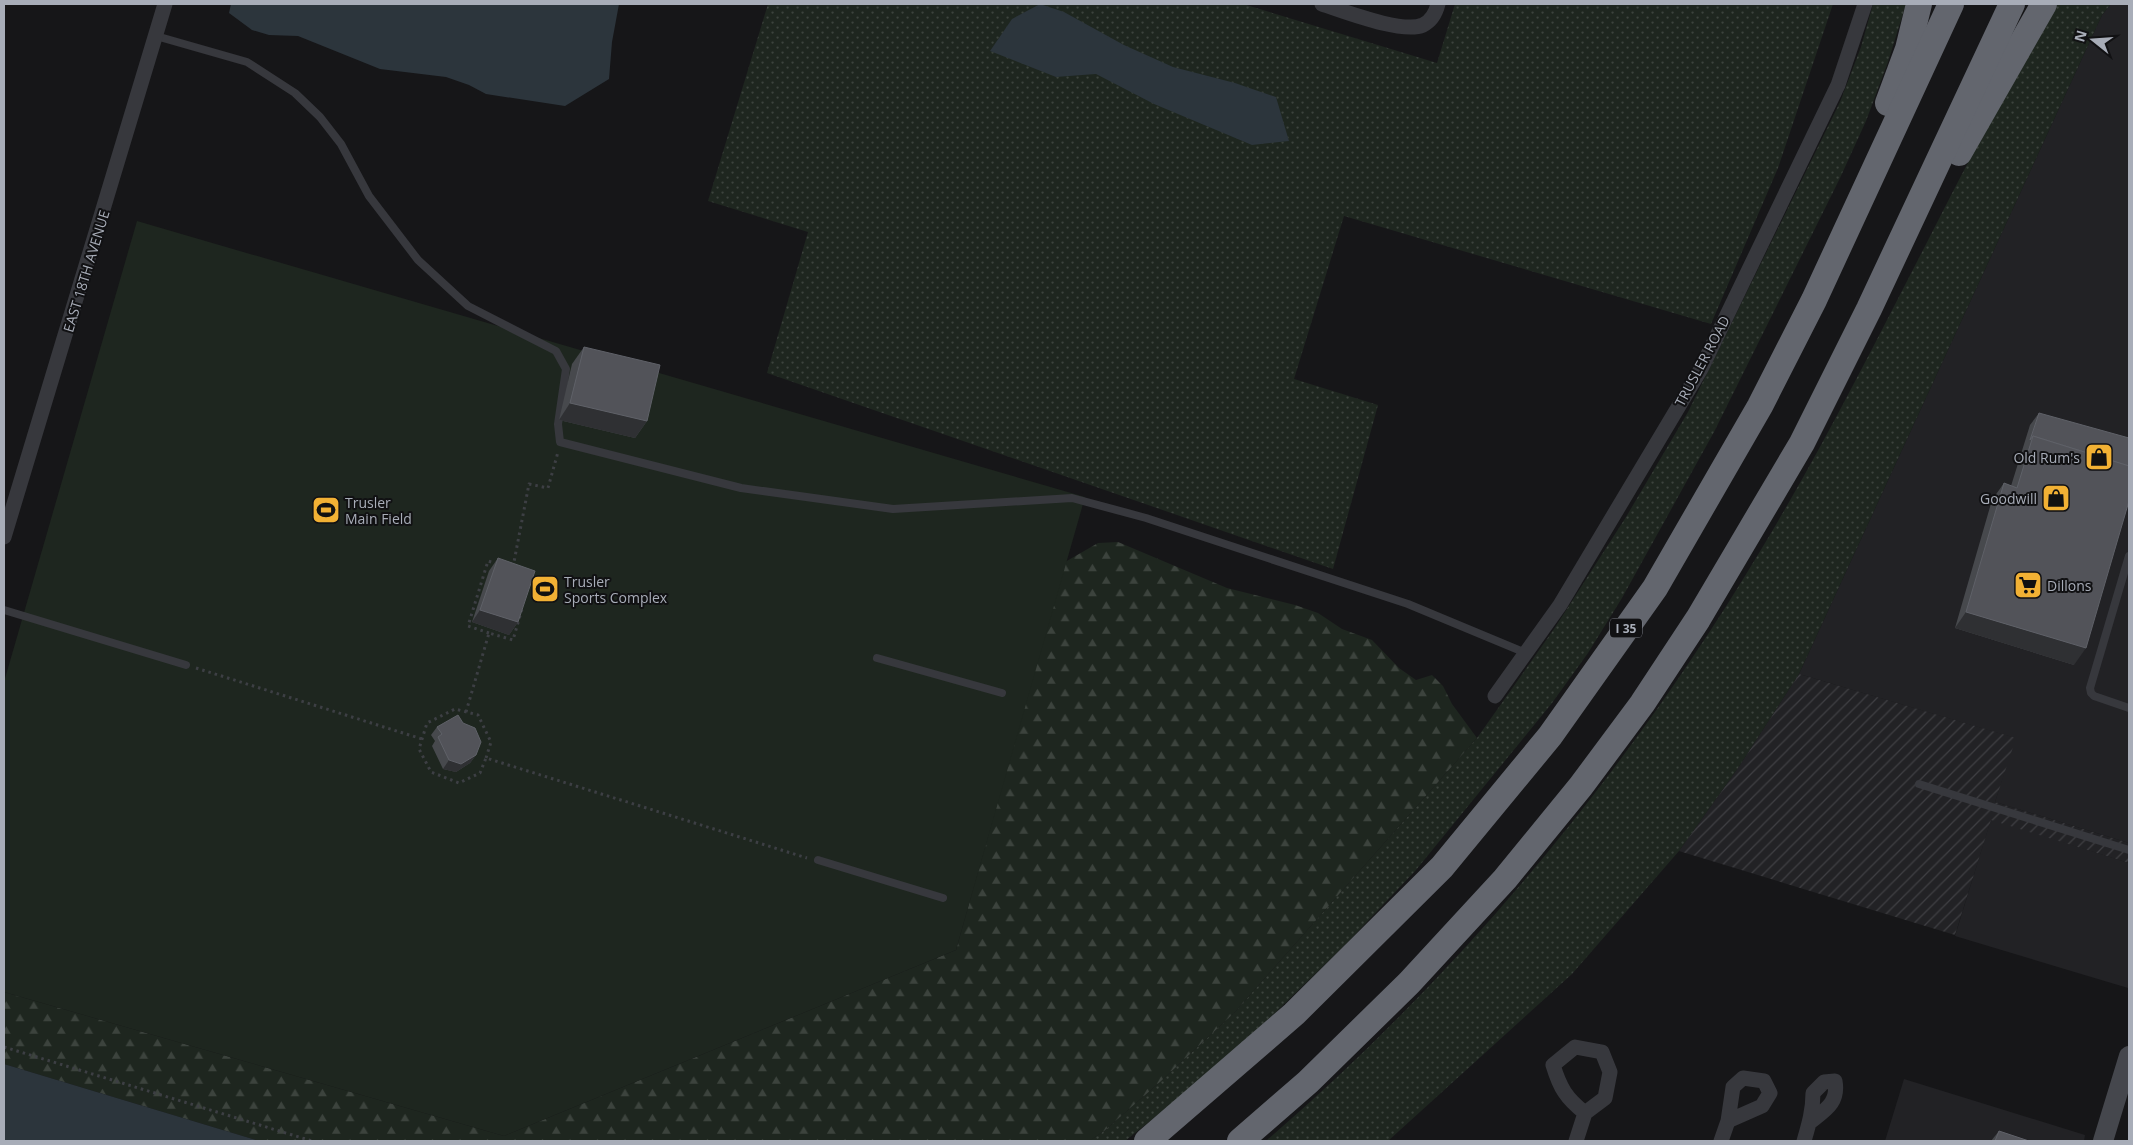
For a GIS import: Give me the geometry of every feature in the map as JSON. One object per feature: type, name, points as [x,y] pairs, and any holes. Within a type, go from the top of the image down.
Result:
[{"type":"highway","points":[[1814,300],[1908,49],[1919,4]]},
{"type":"highway","name":"I 35","points":[[1148,1141],[1294,1014],[1435,874],[1550,736],[1655,588],[1760,406],[1814,300],[1951,4]]},
{"type":"highway","points":[[1240,1141],[1308,1082],[1409,983],[1506,879],[1581,786],[1642,704],[1698,619],[1802,443],[1869,309],[2012,4]]},
{"type":"highway","points":[[1869,309],[2044,4]]},
{"type":"main road","points":[[2103,1141],[2129,1056]]},
{"type":"street","name":"EAST 18TH AVENUE","points":[[4,537],[165,4]]},
{"type":"street","points":[[1322,4],[1398,27],[1422,25],[1435,13],[1438,4]]},
{"type":"street","name":"TRUSLER ROAD","points":[[1495,696],[1560,606],[1701,368],[1838,85],[1865,4]]},
{"type":"street","points":[[1576,1141],[1585,1113],[1605,1098],[1610,1072],[1602,1052],[1575,1047],[1553,1065],[1558,1080],[1569,1101],[1585,1113]]},
{"type":"street","points":[[1722,1141],[1728,1121]]},
{"type":"street","points":[[1804,1141],[1809,1123]]},
{"type":"lane","points":[[156,36],[247,62],[295,93],[320,117],[341,144],[369,196],[418,260],[468,306],[556,350],[566,369],[558,424],[560,442],[741,488],[893,509],[1072,498],[1146,518],[1408,604],[1526,653]]},
{"type":"lane","points":[[2129,556],[2090,688],[2091,694],[2094,696],[2129,708]]},
{"type":"lane","points":[[4,610],[186,665]]},
{"type":"lane","points":[[876,658],[1002,694]]},
{"type":"lane","points":[[1918,784],[2129,850]]},
{"type":"lane","points":[[818,860],[943,898]]},
{"type":"path","points":[[513,567],[529,484],[548,488],[560,442]]},
{"type":"path","points":[[520,569],[488,561],[468,626],[513,640],[525,602]]},
{"type":"path","points":[[466,712],[489,632]]},
{"type":"path","points":[[186,665],[422,739]]},
{"type":"path","points":[[455,709],[478,715],[491,742],[480,773],[459,783],[431,772],[419,749],[422,739],[427,722],[455,709]]},
{"type":"path","points":[[486,758],[818,860]]},
{"type":"path","points":[[4,1047],[312,1141]]},
{"type":"shaded area","points":[[231,4],[619,4],[612,42],[609,79],[565,106],[486,94],[469,85],[446,77],[380,69],[298,36],[269,35],[252,30],[229,13]]},
{"type":"shaded area","points":[[1040,4],[1064,12],[1124,45],[1173,67],[1235,83],[1276,97],[1289,141],[1252,145],[1154,104],[1096,74],[1056,77],[990,51],[1012,19]]},
{"type":"shaded area","points":[[2111,4],[2129,4],[2129,843],[1995,802],[2015,738],[1799,674],[2102,15]]},
{"type":"shaded area","points":[[1799,674],[2016,738],[1995,802],[2129,843],[2129,863],[1991,820],[1955,935],[1679,851],[1738,768]]},
{"type":"shaded area","points":[[1991,819],[2129,863],[2128,988],[1955,936]]},
{"type":"shaded area","points":[[4,1064],[259,1141],[4,1141]]},
{"type":"shaded area","points":[[1904,1079],[2085,1135],[2084,1141],[1885,1141]]},
{"type":"green space","points":[[768,4],[1243,4],[1437,63],[1455,4],[1833,4],[1778,168],[1711,324],[1344,216],[1294,379],[1378,405],[1333,569],[767,373],[808,232],[708,201]]},
{"type":"green space","points":[[1873,4],[1906,4],[1888,62],[1866,121],[1840,178],[1714,432],[1622,598],[1588,653],[1552,703],[1416,870],[1348,942],[1274,1014],[1193,1087],[1125,1141],[1089,1141],[1104,1131],[1160,1082],[1234,1013],[1477,738],[1554,629],[1626,517],[1688,412],[1840,102],[1861,47]]},
{"type":"green space","points":[[2052,4],[2111,4],[2102,15],[1799,674],[1738,768],[1679,851],[1572,974],[1388,1141],[1266,1141],[1338,1076],[1474,938],[1538,864],[1598,789],[1656,711],[1711,630],[1762,548],[1825,438]]},
{"type":"green space","name":"Trusler Sports Complex","points":[[137,221],[1085,497],[956,950],[504,1136],[4,992],[4,682]]},
{"type":"green space","points":[[1118,542],[1227,588],[1295,605],[1318,613],[1342,629],[1372,640],[1399,668],[1416,680],[1432,675],[1443,686],[1452,704],[1477,738],[1234,1013],[1160,1082],[1104,1131],[1089,1141],[259,1141],[4,1064],[4,992],[504,1136],[956,950],[1065,562],[1098,543]]},
{"type":"building","points":[[584,347],[660,365],[647,421],[570,403]]},
{"type":"building","points":[[2039,413],[2129,438],[2129,466],[2033,436],[2030,440]]},
{"type":"building","points":[[2033,436],[2129,466],[2129,501],[2086,648],[1966,612],[2004,483],[2017,488]]},
{"type":"building","points":[[498,558],[535,571],[518,622],[480,610]]},
{"type":"building","points":[[458,715],[463,723],[475,728],[481,742],[476,755],[461,764],[449,760],[438,737],[442,734],[437,727]]},
{"type":"building","points":[[1999,1131],[2029,1141],[1995,1141]]},
{"type":"place","name":"Old Rum's","points":[[2099,457]]},
{"type":"place","name":"Goodwill","points":[[2056,498]]},
{"type":"place","name":"Trusler Main Field","points":[[326,510]]},
{"type":"place","name":"Dillons","points":[[2028,585]]},
{"type":"place","name":"Trusler Sports Complex","points":[[545,589]]}]
